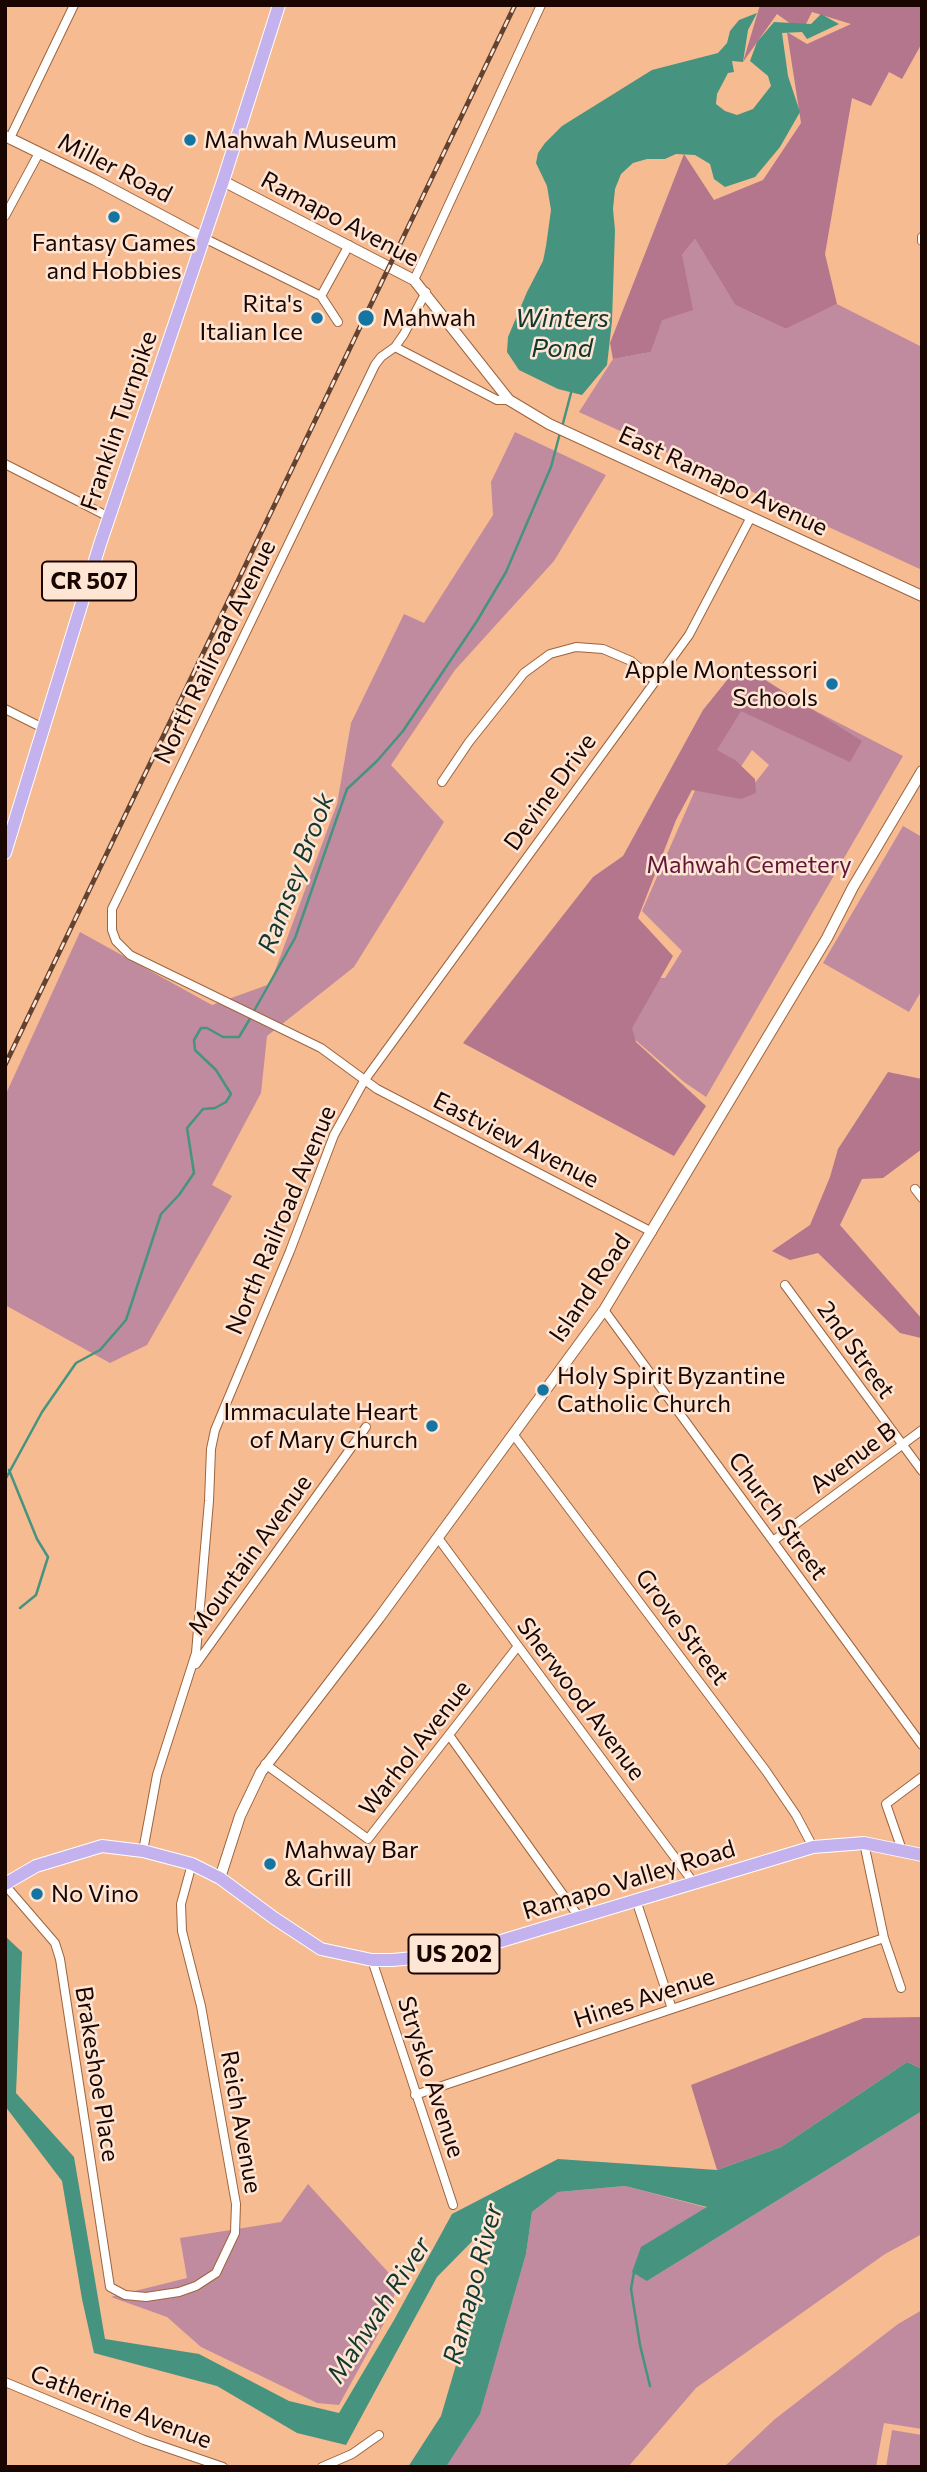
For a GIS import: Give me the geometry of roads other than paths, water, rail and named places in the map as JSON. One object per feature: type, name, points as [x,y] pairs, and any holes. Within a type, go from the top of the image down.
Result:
[{"type":"main road","name":"Franklin Turnpike","points":[[6,846],[109,517],[223,181],[279,5]]},
{"type":"main road","name":"Miller Road","points":[[8,137],[204,238]]},
{"type":"main road","name":"Ramapo Avenue","points":[[223,181],[415,280],[509,400]]},
{"type":"main road","name":"East Ramapo Avenue","points":[[509,400],[549,424],[922,596]]},
{"type":"main road","name":"Island Road","points":[[220,1878],[249,1793],[265,1764],[438,1538],[604,1310],[827,938],[853,887],[922,771]]},
{"type":"main road","name":"Ramapo Valley Road","points":[[5,1884],[36,1866],[102,1846],[143,1851],[192,1864],[220,1878],[321,1949],[372,1960],[458,1954],[813,1847],[864,1843],[922,1855]]},
{"type":"street","points":[[8,137],[74,5]]},
{"type":"street","points":[[415,280],[541,5]]},
{"type":"street","points":[[5,216],[39,153]]},
{"type":"street","points":[[204,238],[321,296],[338,322]]},
{"type":"street","points":[[321,296],[349,245]]},
{"type":"street","name":"North Railroad Avenue","points":[[143,1851],[157,1775],[196,1653],[211,1449],[215,1430],[290,1251],[334,1135],[364,1081],[321,1048],[130,955],[116,940],[112,930],[112,909],[375,365],[395,346],[426,292]]},
{"type":"street","points":[[395,346],[497,400],[509,400]]},
{"type":"street","points":[[5,464],[109,517]]},
{"type":"street","name":"Devine Drive","points":[[364,1081],[689,635],[751,517]]},
{"type":"street","points":[[442,782],[524,673],[550,654],[576,647],[603,649],[631,661],[654,680]]},
{"type":"street","points":[[5,709],[43,728]]},
{"type":"street","name":"Eastview Avenue","points":[[364,1081],[426,1116],[652,1232]]},
{"type":"street","points":[[915,1189],[922,1198]]},
{"type":"street","name":"2nd Street","points":[[785,1285],[922,1471]]},
{"type":"street","name":"Church Street","points":[[604,1310],[922,1745]]},
{"type":"street","name":"Mountain Avenue","points":[[191,1670],[366,1427]]},
{"type":"street","name":"Avenue B","points":[[773,1541],[922,1430]]},
{"type":"street","name":"Grove Street","points":[[513,1434],[766,1771],[796,1815],[813,1847]]},
{"type":"street","name":"Sherwood Avenue","points":[[438,1538],[693,1882]]},
{"type":"street","name":"Warhol Avenue","points":[[265,1764],[368,1839],[518,1647]]},
{"type":"street","points":[[449,1735],[579,1917]]},
{"type":"street","points":[[902,1850],[886,1804],[922,1777]]},
{"type":"street","points":[[864,1843],[884,1938],[901,1989]]},
{"type":"street","name":"Reich Avenue","points":[[110,2287],[125,2295],[146,2297],[179,2292],[196,2286],[216,2273],[235,2233],[236,2204],[232,2177],[201,2006],[182,1931],[181,1903],[192,1864]]},
{"type":"street","name":"Brakeshoe Place","points":[[5,1884],[55,1943],[60,1959],[110,2287]]},
{"type":"street","points":[[636,1900],[672,2009]]},
{"type":"street","name":"Hines Avenue","points":[[415,2095],[884,1938]]},
{"type":"street","name":"Strysko Avenue","points":[[372,1960],[453,2205]]},
{"type":"street","name":"Catherine Avenue","points":[[5,2382],[144,2440],[223,2467]]},
{"type":"street","points":[[322,2467],[352,2454],[379,2435]]},
{"type":"water","name":"Winters Pond","points":[[757,13],[748,30],[743,62],[732,61],[734,72],[728,73],[717,94],[716,104],[737,115],[753,109],[771,86],[768,76],[750,61],[757,42],[774,22],[811,24],[821,14],[839,24],[807,39],[802,32],[782,33],[788,76],[800,112],[780,147],[755,177],[725,187],[714,179],[710,164],[695,155],[676,154],[665,159],[647,159],[633,163],[621,174],[615,189],[612,321],[607,365],[582,395],[558,389],[519,370],[507,352],[508,337],[543,261],[551,210],[547,186],[536,163],[538,153],[562,126],[652,70],[718,53],[727,43],[730,31],[739,20]]},
{"type":"water","points":[[5,1936],[22,1952],[16,2093],[74,2157],[105,2339],[199,2354],[289,2401],[339,2413],[452,2214],[558,2159],[717,2170],[781,2147],[907,2062],[922,2069],[922,2111],[647,2281],[632,2272],[641,2247],[707,2207],[625,2186],[558,2192],[532,2212],[526,2254],[480,2414],[446,2467],[408,2467],[441,2416],[501,2212],[437,2277],[346,2445],[297,2433],[217,2386],[94,2353],[62,2181],[5,2106]]},
{"type":"waterway","name":"Ramsey Brook","points":[[562,427],[571,393]]},
{"type":"waterway","name":"Ramsey Brook","points":[[254,1011],[295,938],[347,789],[377,761],[403,731],[477,621],[506,572],[551,467],[560,433]]},
{"type":"waterway","name":"Ramsey Brook","points":[[5,1480],[42,1412],[76,1363],[100,1350],[126,1320],[161,1214],[179,1195],[194,1173],[187,1128],[203,1109],[215,1108],[226,1102],[231,1094],[216,1070],[195,1050],[194,1040],[201,1028],[207,1028],[223,1037],[239,1037],[251,1017]]},
{"type":"waterway","points":[[9,1470],[37,1539],[48,1557],[36,1595],[20,1608]]},
{"type":"waterway","points":[[634,2272],[631,2289],[650,2386]]},
{"type":"railway","points":[[5,1065],[515,5]]},
{"type":"place","name":"Mahwah Museum","points":[[190,140]]},
{"type":"place","name":"Fantasy Games and Hobbies","points":[[114,217]]},
{"type":"place","name":"Rita's Italian Ice","points":[[317,318]]},
{"type":"place","name":"Mahwah","points":[[366,318]]},
{"type":"place","name":"Apple Montessori Schools","points":[[832,684]]},
{"type":"place","name":"Holy Spirit Byzantine Catholic Church","points":[[543,1390]]},
{"type":"place","name":"Immaculate Heart of Mary Church","points":[[432,1426]]},
{"type":"place","name":"Mahway Bar & Grill","points":[[270,1864]]},
{"type":"place","name":"No Vino","points":[[37,1894]]},
{"type":"park label","name":"Mahwah Cemetery","points":[[749,865]]},
{"type":"water label","name":"Ramapo River","points":[[473,2284]]},
{"type":"water label","name":"Mahwah River","points":[[379,2310]]}]
